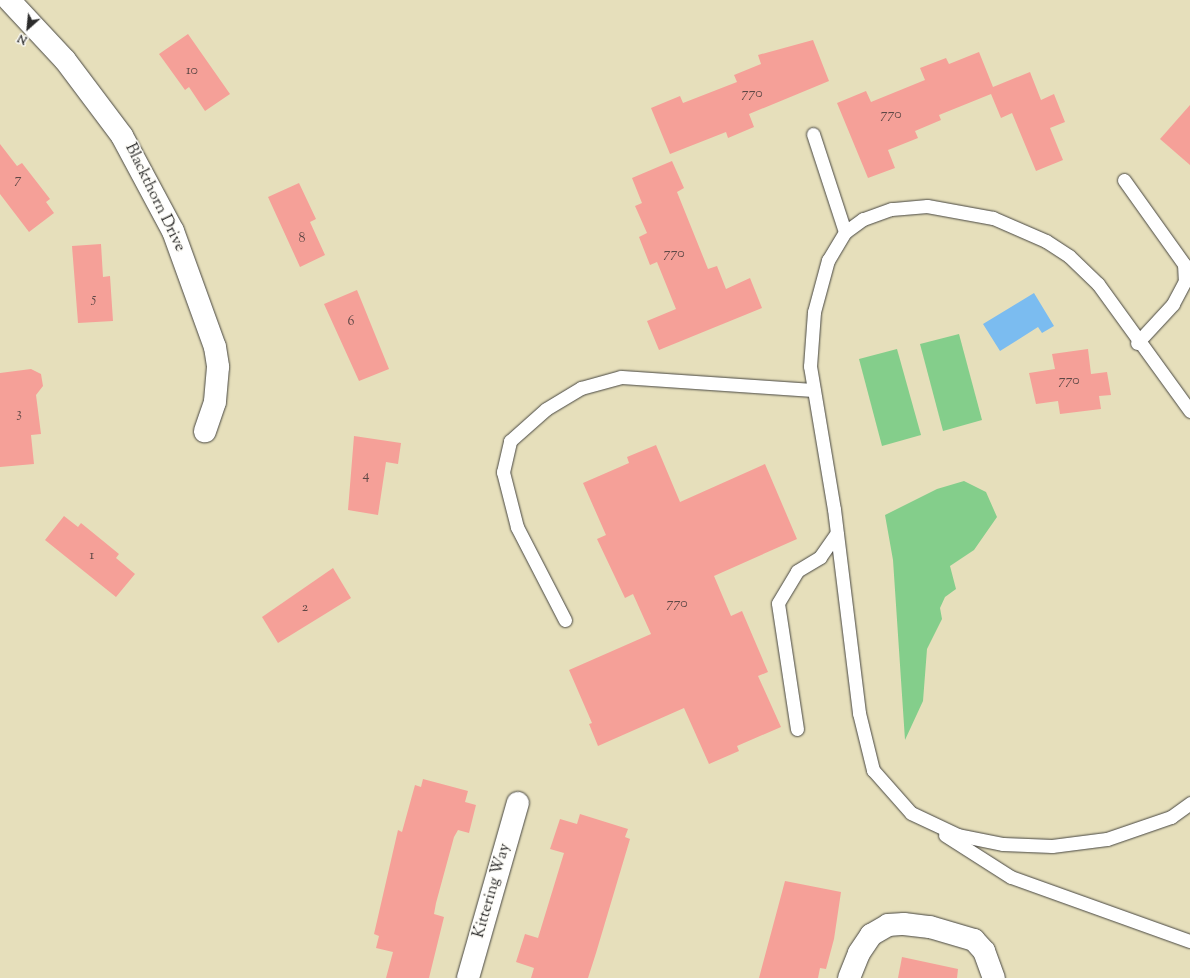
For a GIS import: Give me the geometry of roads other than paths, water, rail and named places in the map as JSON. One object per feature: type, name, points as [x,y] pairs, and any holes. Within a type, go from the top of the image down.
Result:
[{"type":"street","name":"Blackthorn Drive","points":[[9,0],[65,60],[122,136],[173,231],[215,347],[218,367],[215,402],[205,431]]},
{"type":"street","name":"Kittering Way","points":[[468,978],[518,803]]},
{"type":"street","points":[[849,978],[859,953],[871,935],[888,925],[904,924],[930,926],[974,940],[984,952],[994,978]]},
{"type":"lane","points":[[813,134],[845,232]]},
{"type":"lane","points":[[1124,180],[1184,264],[1185,281],[1174,304],[1138,343]]},
{"type":"lane","points":[[1190,411],[1138,343],[1098,284],[1069,256],[992,218],[927,206],[891,209],[862,219],[845,232],[828,260],[814,312],[810,366],[837,533],[859,713],[873,770],[911,814],[1011,877],[1190,940]]},
{"type":"lane","points":[[565,620],[517,527],[503,472],[510,441],[546,409],[581,388],[621,377],[814,390]]},
{"type":"lane","points":[[797,729],[778,603],[797,571],[820,557],[837,533]]},
{"type":"lane","points":[[911,814],[958,835],[1003,844],[1052,846],[1107,840],[1171,817],[1190,803]]},
{"type":"water","points":[[1034,293],[1054,326],[1042,333],[1038,327],[1000,351],[983,324]]}]
